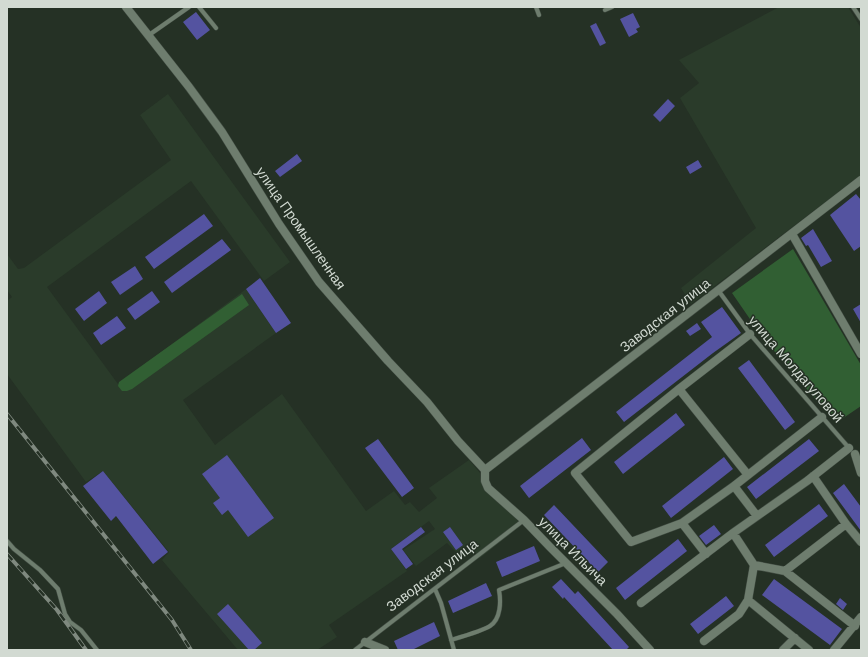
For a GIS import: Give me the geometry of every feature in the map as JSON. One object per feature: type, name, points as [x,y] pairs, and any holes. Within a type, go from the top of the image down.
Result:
[{"type":"street","name":"улица Промышленная","points":[[126,7],[189,87],[222,132],[279,224],[319,282],[426,402],[458,442],[485,470]]},
{"type":"street","name":"Заводская улица","points":[[485,470],[861,180]]},
{"type":"street","points":[[792,234],[861,354]]},
{"type":"street","points":[[750,334],[575,473],[631,542],[682,523],[734,486],[822,417]]},
{"type":"street","points":[[679,389],[748,475]]},
{"type":"street","points":[[642,603],[732,533],[813,476],[849,448]]},
{"type":"street","points":[[858,457],[861,473]]},
{"type":"street","name":"улица Ильича","points":[[485,470],[485,481],[488,488],[524,520],[618,614],[650,650]]},
{"type":"street","points":[[813,476],[846,524],[861,542]]},
{"type":"street","points":[[734,486],[757,516]]},
{"type":"street","points":[[682,523],[706,554]]},
{"type":"street","points":[[784,571],[846,524]]},
{"type":"street","points":[[732,533],[754,565],[784,571],[854,626]]},
{"type":"street","points":[[704,641],[739,614],[748,600],[754,565]]},
{"type":"street","points":[[748,600],[809,650]]},
{"type":"street","points":[[834,650],[861,617]]},
{"type":"street","points":[[784,650],[795,638]]},
{"type":"street","points":[[365,642],[385,650]]},
{"type":"lane","points":[[148,36],[189,7]]},
{"type":"lane","points":[[199,7],[216,28]]},
{"type":"lane","points":[[536,7],[539,15]]},
{"type":"lane","points":[[605,10],[612,7]]},
{"type":"lane","points":[[853,7],[861,19]]},
{"type":"lane","name":"улица Молдагуловой","points":[[718,290],[750,334],[858,457]]},
{"type":"lane","name":"Заводская улица","points":[[355,650],[524,520]]},
{"type":"lane","points":[[7,541],[40,570],[58,590],[65,614],[70,622],[81,630],[98,650]]},
{"type":"lane","points":[[451,640],[491,626],[496,619],[499,610],[499,590],[566,563]]},
{"type":"lane","points":[[435,589],[441,603],[454,650]]},
{"type":"shaded area","points":[[779,7],[848,7],[861,28],[861,175],[691,304],[681,288],[756,228],[680,98],[699,83],[679,60]]},
{"type":"shaded area","points":[[168,94],[290,262],[264,281],[191,181],[47,287],[118,384],[246,289],[276,333],[183,400],[215,445],[282,394],[366,511],[394,491],[405,505],[410,502],[419,512],[437,498],[429,488],[469,460],[480,473],[481,481],[486,490],[524,523],[480,558],[469,544],[457,553],[447,543],[416,566],[403,550],[435,529],[429,521],[391,549],[407,571],[329,625],[337,637],[317,650],[238,650],[162,560],[169,552],[103,471],[86,482],[7,374],[7,301],[12,297],[7,290],[7,254],[18,269],[24,268],[171,160],[140,115]]},
{"type":"green space","points":[[793,249],[861,365],[861,406],[836,423],[763,338],[732,293]]},
{"type":"green space","points":[[242,294],[249,305],[132,389],[122,391],[118,386],[119,382]]},
{"type":"building","points":[[196,12],[210,30],[197,40],[183,22]]},
{"type":"building","points":[[633,13],[640,27],[636,29],[638,32],[629,37],[620,19]]},
{"type":"building","points":[[596,23],[606,43],[600,46],[590,26]]},
{"type":"building","points":[[668,99],[675,106],[660,122],[653,115]]},
{"type":"building","points":[[297,154],[302,161],[280,177],[275,171]]},
{"type":"building","points":[[698,160],[702,167],[690,174],[686,167]]},
{"type":"building","points":[[856,194],[861,200],[861,246],[854,251],[830,215]]},
{"type":"building","points":[[204,214],[213,226],[154,269],[145,257]]},
{"type":"building","points":[[813,229],[832,261],[821,267],[808,245],[806,246],[801,238]]},
{"type":"building","points":[[222,239],[231,250],[172,293],[164,282]]},
{"type":"building","points":[[135,266],[143,279],[120,295],[111,282]]},
{"type":"building","points":[[260,278],[291,323],[276,333],[246,289]]},
{"type":"building","points":[[99,291],[107,303],[84,321],[75,309]]},
{"type":"building","points":[[152,291],[160,302],[135,320],[127,309]]},
{"type":"building","points":[[861,304],[861,323],[853,309]]},
{"type":"building","points":[[722,307],[741,333],[624,422],[616,412],[712,337],[701,322]]},
{"type":"building","points":[[117,316],[126,328],[101,345],[93,333]]},
{"type":"building","points":[[697,323],[701,329],[690,336],[686,331]]},
{"type":"building","points":[[749,360],[795,422],[785,430],[738,368]]},
{"type":"building","points":[[676,413],[685,425],[623,474],[614,462]]},
{"type":"building","points":[[582,438],[591,450],[529,498],[520,486]]},
{"type":"building","points":[[378,439],[414,488],[402,497],[365,448]]},
{"type":"building","points":[[809,439],[819,451],[756,499],[747,487]]},
{"type":"building","points":[[227,455],[274,518],[248,537],[228,510],[222,515],[213,503],[220,498],[202,474]]},
{"type":"building","points":[[724,457],[733,469],[671,518],[662,506]]},
{"type":"building","points":[[103,471],[168,552],[153,564],[116,516],[111,521],[83,486]]},
{"type":"building","points":[[844,484],[861,507],[861,531],[833,493]]},
{"type":"building","points":[[819,504],[828,516],[774,557],[765,545]]},
{"type":"building","points":[[554,505],[608,562],[598,572],[544,515]]},
{"type":"building","points":[[714,525],[721,534],[706,545],[699,536]]},
{"type":"building","points":[[421,527],[425,532],[402,549],[413,564],[406,569],[391,549]]},
{"type":"building","points":[[450,527],[463,545],[456,550],[443,532]]},
{"type":"building","points":[[678,539],[687,551],[625,600],[616,588]]},
{"type":"building","points":[[534,546],[540,561],[502,577],[496,562]]},
{"type":"building","points":[[561,579],[575,594],[578,591],[629,647],[626,650],[613,650],[564,597],[563,599],[552,587]]},
{"type":"building","points":[[774,579],[842,629],[830,645],[762,595]]},
{"type":"building","points":[[486,583],[492,596],[453,613],[448,601]]},
{"type":"building","points":[[726,596],[734,606],[698,634],[690,624]]},
{"type":"building","points":[[840,598],[847,604],[843,610],[836,604]]},
{"type":"building","points":[[228,604],[262,643],[254,650],[249,650],[217,614]]},
{"type":"building","points":[[434,622],[440,636],[412,650],[398,650],[394,641]]},
{"type":"railway","points":[[7,414],[172,620],[191,650]]},
{"type":"railway","points":[[7,554],[57,610],[86,650]]}]
